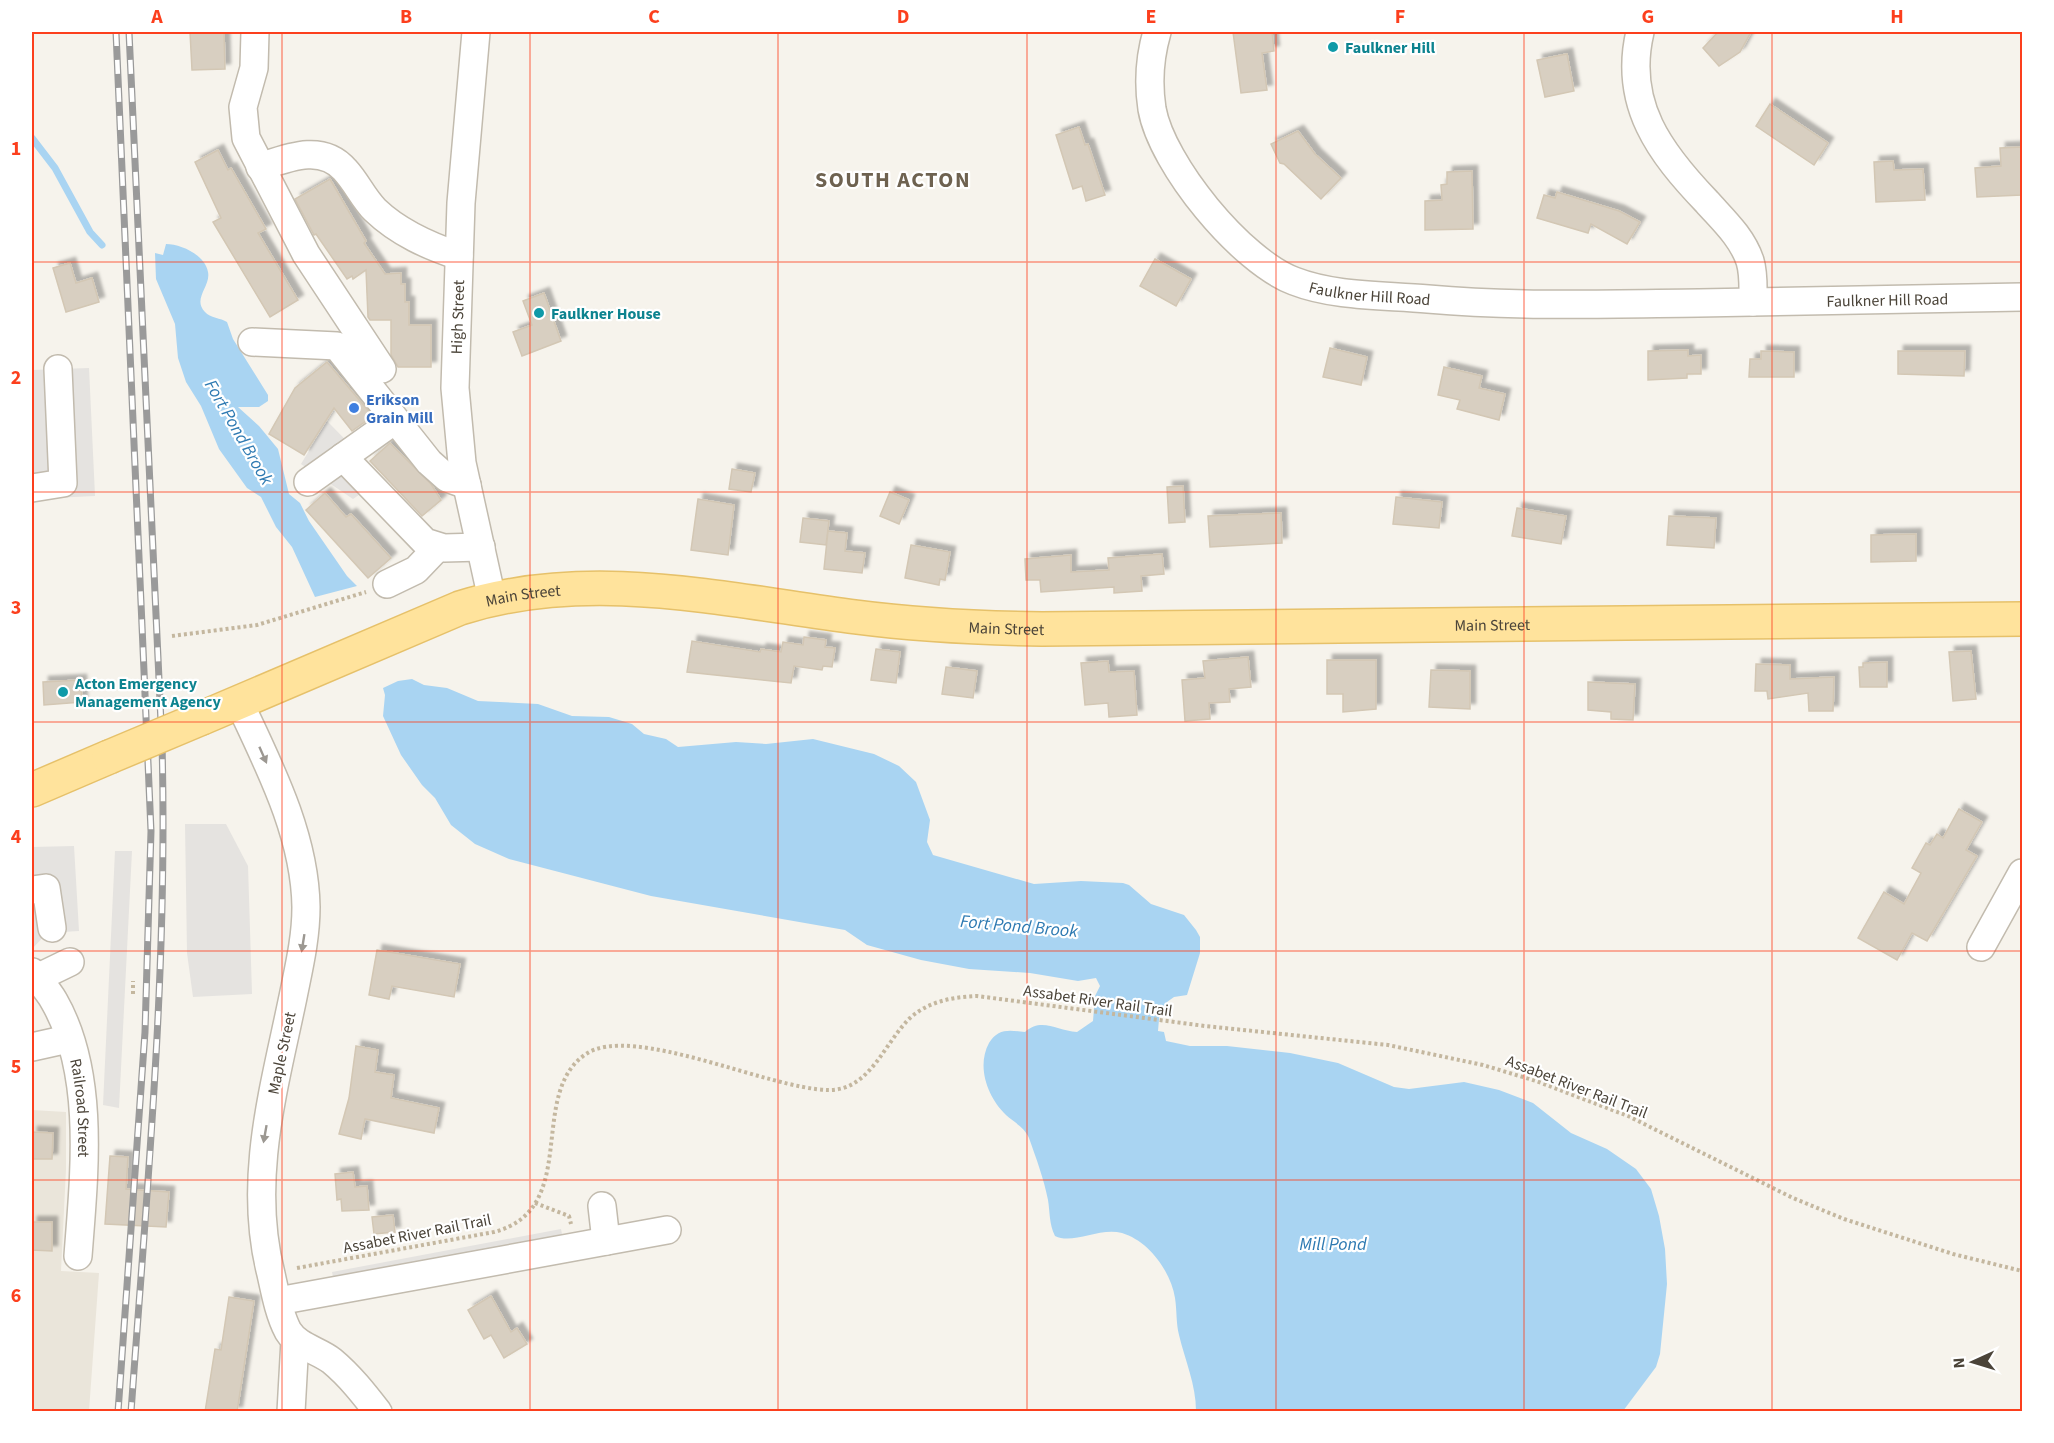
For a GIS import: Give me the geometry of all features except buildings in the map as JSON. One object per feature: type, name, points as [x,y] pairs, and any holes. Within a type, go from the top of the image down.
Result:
[{"type":"main road","name":"Main Street","points":[[32,790],[439,616],[492,599],[564,589],[629,588],[912,623],[1051,629],[2022,619]]},
{"type":"street","points":[[255,32],[254,68],[242,116],[246,138],[306,254],[381,369]]},
{"type":"street","name":"High Street","points":[[476,32],[459,256],[455,388],[459,441],[492,599]]},
{"type":"street","name":"Faulkner Hill Road","points":[[1157,32],[1152,49],[1150,79],[1152,110],[1174,163],[1223,227],[1246,250],[1268,268],[1294,282],[1327,290],[1506,305],[2022,297]]},
{"type":"street","points":[[1640,32],[1637,81],[1647,122],[1668,159],[1741,241],[1753,275],[1753,302]]},
{"type":"street","points":[[260,167],[301,154],[317,155],[332,160],[344,168],[366,201],[392,225],[422,242],[459,256]]},
{"type":"street","points":[[252,342],[337,346],[441,474],[467,485]]},
{"type":"street","points":[[32,488],[63,483],[58,369]]},
{"type":"street","points":[[308,482],[395,420]]},
{"type":"street","points":[[343,457],[416,535],[438,547],[481,548]]},
{"type":"street","points":[[387,584],[416,570],[438,547]]},
{"type":"street","name":"Maple Street","points":[[239,702],[292,827],[301,857],[305,894],[305,934],[262,1157],[265,1245],[285,1323],[295,1340],[291,1412]]},
{"type":"street","points":[[1981,947],[2022,873]]},
{"type":"street","points":[[32,890],[46,888],[52,928]]},
{"type":"street","points":[[34,975],[70,962]]},
{"type":"street","name":"Railroad Street","points":[[34,975],[55,1003],[68,1039],[84,1113],[78,1256]]},
{"type":"street","points":[[32,1047],[68,1039]]},
{"type":"street","points":[[602,1206],[606,1241]]},
{"type":"street","points":[[278,1300],[667,1230]]},
{"type":"street","points":[[295,1340],[336,1365],[378,1412]]},
{"type":"path","points":[[172,636],[217,632],[269,622],[299,611],[344,601],[387,584]]},
{"type":"path","points":[[133,981],[133,994]]},
{"type":"path","name":"Assabet River Rail Trail","points":[[297,1268],[501,1230],[521,1221],[535,1203],[548,1167],[564,1082],[577,1061],[597,1048],[610,1044],[632,1045],[698,1058],[736,1071],[807,1088],[841,1089],[863,1077],[910,1019],[939,1002],[968,996],[994,997],[1169,1022],[1388,1045],[1445,1055],[1501,1070],[1628,1116],[1793,1198],[1834,1215],[1921,1244],[2022,1271]]},
{"type":"path","points":[[535,1203],[569,1216],[576,1246]]},
{"type":"shaded area","points":[[89,368],[95,496],[32,499],[32,370]]},
{"type":"shaded area","points":[[327,421],[383,478],[353,499],[301,464]]},
{"type":"shaded area","points":[[185,824],[226,824],[248,866],[252,994],[193,997],[187,953]]},
{"type":"shaded area","points":[[74,846],[79,931],[47,933],[32,949],[32,847]]},
{"type":"shaded area","points":[[115,851],[132,851],[119,1108],[103,1105]]},
{"type":"shaded area","points":[[32,1110],[66,1112],[61,1271],[99,1273],[89,1411],[32,1411]]},
{"type":"shaded area","points":[[561,1229],[563,1239],[334,1282],[332,1272]]},
{"type":"water","points":[[166,244],[192,252],[206,266],[208,277],[200,302],[202,307],[210,316],[227,322],[233,339],[268,395],[268,401],[259,407],[238,407],[259,426],[278,449],[289,494],[300,503],[309,521],[347,576],[357,586],[315,597],[292,547],[276,527],[261,497],[247,488],[219,449],[201,406],[186,382],[178,358],[175,324],[156,279],[155,253],[163,255]]},
{"type":"water","name":"Mill Pond","points":[[412,679],[424,685],[447,688],[478,701],[538,704],[572,716],[609,717],[632,724],[644,734],[666,739],[678,747],[736,742],[766,744],[813,739],[874,754],[899,766],[916,782],[930,820],[927,842],[933,855],[1034,884],[1081,881],[1123,883],[1129,885],[1151,904],[1184,915],[1200,937],[1200,953],[1187,995],[1174,997],[1167,1002],[1166,1009],[1160,1008],[1158,1031],[1164,1032],[1166,1041],[1190,1046],[1227,1046],[1290,1053],[1338,1063],[1394,1087],[1409,1089],[1464,1082],[1499,1090],[1533,1103],[1571,1133],[1607,1149],[1636,1169],[1651,1189],[1665,1249],[1667,1284],[1660,1354],[1656,1367],[1623,1411],[1196,1411],[1192,1382],[1178,1330],[1173,1288],[1164,1268],[1150,1250],[1122,1233],[1104,1232],[1070,1238],[1055,1236],[1044,1184],[1029,1138],[1022,1128],[1000,1108],[986,1082],[985,1052],[992,1038],[1000,1032],[1025,1032],[1044,1025],[1077,1032],[1093,1021],[1095,996],[1100,986],[1096,978],[1078,981],[1030,973],[969,969],[921,960],[867,945],[845,930],[651,896],[509,859],[475,844],[451,825],[435,798],[422,785],[401,755],[383,716],[385,695],[383,688],[398,681]]},
{"type":"waterway","name":"Fort Pond Brook","points":[[32,138],[55,168],[90,232],[102,245]]},
{"type":"railway","points":[[116,32],[151,831],[145,1032],[118,1412]]},
{"type":"railway","points":[[129,32],[162,744],[163,828],[155,1078],[131,1412]]},
{"type":"place","name":"Faulkner Hill","points":[[1333,47]]},
{"type":"place","name":"Faulkner House","points":[[539,313]]},
{"type":"place","name":"Erikson Grain Mill","points":[[354,408]]},
{"type":"place","name":"Acton Emergency Management Agency","points":[[63,692]]},
{"type":"district","name":"SOUTH ACTON","points":[[893,179]]}]
